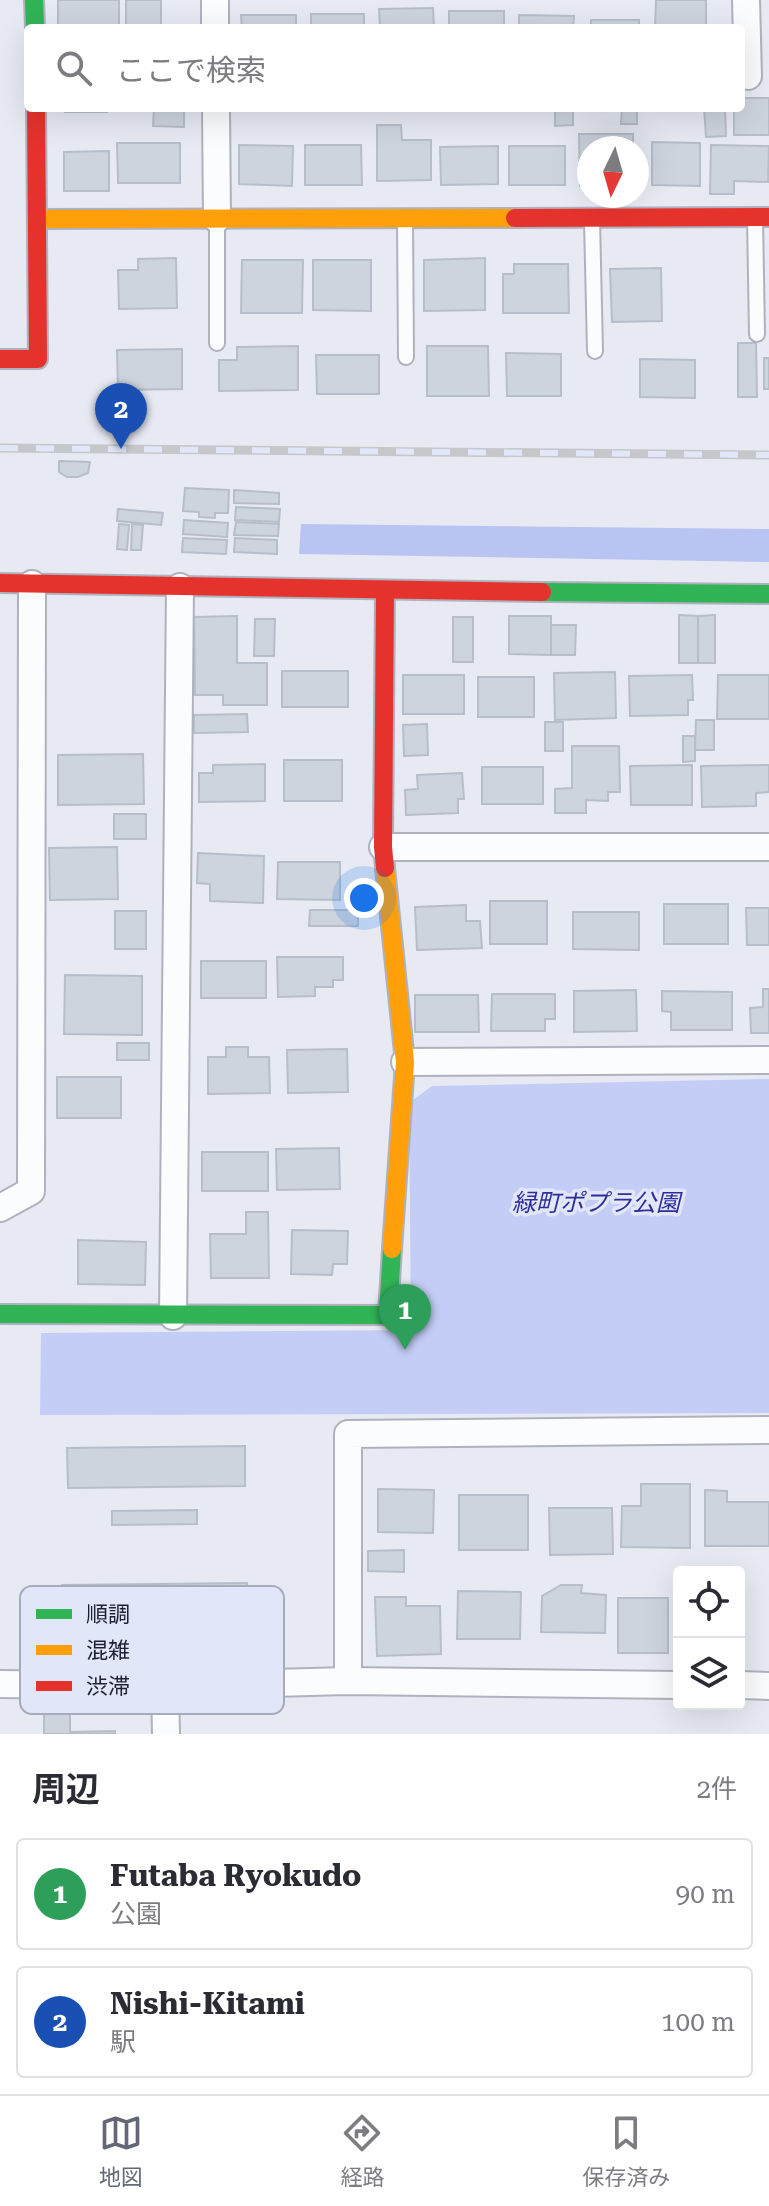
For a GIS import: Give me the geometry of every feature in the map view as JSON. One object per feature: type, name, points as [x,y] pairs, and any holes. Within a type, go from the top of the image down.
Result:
[{"type":"street","points":[[34,0],[35,24]]},
{"type":"street","points":[[215,0],[215,24]]},
{"type":"street","points":[[746,0],[753,77]]},
{"type":"street","points":[[0,359],[38,359],[36,112]]},
{"type":"street","points":[[216,112],[217,219]]},
{"type":"street","points":[[38,219],[762,217]]},
{"type":"street","points":[[0,583],[385,591],[769,594]]},
{"type":"street","points":[[0,1208],[31,1191],[32,584]]},
{"type":"street","points":[[173,1316],[180,587]]},
{"type":"street","points":[[0,1314],[388,1315],[405,1062],[383,847],[385,591]]},
{"type":"street","points":[[383,847],[769,847]]},
{"type":"street","points":[[405,1062],[769,1060]]},
{"type":"street","points":[[348,1681],[348,1434],[769,1430]]},
{"type":"street","points":[[284,1683],[673,1685]]},
{"type":"street","points":[[0,1684],[20,1684]]},
{"type":"street","points":[[745,1685],[769,1686]]},
{"type":"street","points":[[166,1714],[166,1734]]},
{"type":"lane","points":[[592,217],[595,351]]},
{"type":"lane","points":[[757,334],[762,217]]},
{"type":"lane","points":[[405,218],[406,357]]},
{"type":"lane","points":[[217,219],[217,343]]},
{"type":"green space","name":"緑町ポプラ公園","points":[[769,1079],[769,1413],[40,1415],[41,1333],[411,1330],[409,1103],[432,1086]]},
{"type":"shaded area","points":[[301,524],[769,529],[769,562],[299,554]]},
{"type":"building","points":[[58,0],[119,0],[119,24],[58,24]]},
{"type":"building","points":[[126,0],[161,0],[161,24],[126,24]]},
{"type":"building","points":[[656,0],[706,0],[706,24],[655,24]]},
{"type":"building","points":[[433,8],[434,24],[380,24],[379,9]]},
{"type":"building","points":[[449,11],[504,11],[504,24],[449,24]]},
{"type":"building","points":[[311,14],[364,14],[364,24],[311,24]]},
{"type":"building","points":[[241,15],[296,15],[296,24],[242,24]]},
{"type":"building","points":[[519,15],[574,16],[573,24],[519,24]]},
{"type":"building","points":[[591,20],[639,20],[639,24],[591,24]]},
{"type":"building","points":[[745,98],[769,98],[769,135],[734,135],[734,112],[745,112]]},
{"type":"building","points":[[154,112],[184,112],[184,127],[153,126]]},
{"type":"building","points":[[555,112],[573,112],[573,125],[555,126]]},
{"type":"building","points":[[622,112],[637,112],[637,124],[621,124]]},
{"type":"building","points":[[704,112],[725,112],[726,136],[706,137]]},
{"type":"building","points":[[377,125],[401,125],[402,140],[431,140],[431,180],[377,181]]},
{"type":"building","points":[[579,134],[633,134],[633,136]]},
{"type":"building","points":[[652,142],[700,143],[700,186],[652,185]]},
{"type":"building","points":[[117,143],[180,143],[180,183],[118,183]]},
{"type":"building","points":[[239,145],[293,146],[292,186],[239,184]]},
{"type":"building","points":[[305,145],[361,145],[362,185],[305,185]]},
{"type":"building","points":[[711,145],[769,146],[768,182],[734,181],[734,194],[710,194]]},
{"type":"building","points":[[498,146],[498,184],[441,185],[440,147]]},
{"type":"building","points":[[509,146],[565,146],[565,185],[509,185]]},
{"type":"building","points":[[109,151],[109,191],[64,191],[64,152]]},
{"type":"building","points":[[176,258],[177,308],[119,309],[118,270],[138,270],[138,259]]},
{"type":"building","points":[[485,258],[485,310],[424,311],[424,260]]},
{"type":"building","points":[[242,260],[303,260],[302,313],[241,313]]},
{"type":"building","points":[[313,260],[371,260],[371,311],[313,310]]},
{"type":"building","points":[[514,264],[568,264],[569,313],[503,313],[503,274],[514,274]]},
{"type":"building","points":[[661,268],[662,321],[612,322],[610,269]]},
{"type":"building","points":[[738,343],[756,343],[757,397],[738,397]]},
{"type":"building","points":[[298,346],[298,390],[219,391],[219,360],[237,360],[237,347]]},
{"type":"building","points":[[427,346],[488,346],[489,396],[427,396]]},
{"type":"building","points":[[182,349],[182,389],[118,390],[117,350]]},
{"type":"building","points":[[506,353],[561,354],[561,396],[507,396]]},
{"type":"building","points":[[316,355],[379,355],[379,394],[317,394]]},
{"type":"building","points":[[764,358],[769,358],[769,389],[764,389]]},
{"type":"building","points":[[640,359],[695,360],[695,398],[640,397]]},
{"type":"building","points":[[59,461],[90,462],[88,473],[67,477],[59,472]]},
{"type":"building","points":[[185,488],[229,490],[228,513],[215,513],[215,518],[199,517],[199,512],[183,511]]},
{"type":"building","points":[[234,490],[279,493],[279,504],[234,503]]},
{"type":"building","points":[[236,507],[280,509],[279,522],[235,520]]},
{"type":"building","points":[[118,509],[163,513],[161,525],[117,521]]},
{"type":"building","points":[[184,520],[228,523],[227,537],[183,534]]},
{"type":"building","points":[[236,522],[279,524],[278,536],[234,535]]},
{"type":"building","points":[[119,524],[129,525],[127,550],[117,549]]},
{"type":"building","points":[[132,524],[143,525],[141,550],[131,550]]},
{"type":"building","points":[[183,538],[227,540],[226,554],[182,552]]},
{"type":"building","points":[[235,538],[277,540],[277,554],[234,552]]},
{"type":"building","points":[[679,615],[698,616],[698,663],[679,663]]},
{"type":"building","points":[[715,615],[715,663],[698,663],[698,616]]},
{"type":"building","points":[[237,616],[237,663],[267,663],[267,705],[223,705],[223,695],[195,695],[194,617]]},
{"type":"building","points":[[509,616],[551,616],[551,655],[509,654]]},
{"type":"building","points":[[453,617],[473,617],[473,662],[453,662]]},
{"type":"building","points":[[255,619],[275,619],[274,656],[254,656]]},
{"type":"building","points":[[551,625],[576,625],[575,655],[551,655]]},
{"type":"building","points":[[282,671],[348,671],[348,707],[282,707]]},
{"type":"building","points":[[615,672],[616,718],[555,720],[554,673]]},
{"type":"building","points":[[403,675],[464,675],[464,714],[403,714]]},
{"type":"building","points":[[692,675],[693,700],[688,700],[688,715],[630,716],[629,676]]},
{"type":"building","points":[[718,675],[769,675],[769,719],[717,719]]},
{"type":"building","points":[[478,677],[534,677],[534,717],[478,717]]},
{"type":"building","points":[[247,714],[248,732],[194,733],[194,715]]},
{"type":"building","points":[[696,720],[714,720],[714,750],[695,750]]},
{"type":"building","points":[[545,722],[563,722],[563,751],[545,751]]},
{"type":"building","points":[[427,724],[428,755],[404,756],[403,725]]},
{"type":"building","points":[[683,736],[695,736],[695,761],[683,762]]},
{"type":"building","points":[[572,746],[619,746],[620,792],[608,792],[608,801],[586,800],[586,813],[555,813],[555,789],[572,788]]},
{"type":"building","points":[[143,754],[144,804],[58,805],[58,755]]},
{"type":"building","points":[[284,760],[342,760],[342,801],[284,801]]},
{"type":"building","points":[[265,764],[265,801],[199,802],[199,773],[213,773],[213,765]]},
{"type":"building","points":[[692,765],[692,805],[631,805],[630,766]]},
{"type":"building","points":[[769,765],[769,792],[756,793],[756,806],[702,807],[701,766]]},
{"type":"building","points":[[482,767],[543,767],[543,804],[482,804]]},
{"type":"building","points":[[462,773],[464,799],[458,799],[458,813],[406,815],[405,790],[418,789],[417,775]]},
{"type":"building","points":[[114,814],[146,814],[146,839],[114,839]]},
{"type":"building","points":[[117,847],[118,899],[50,900],[49,848]]},
{"type":"building","points":[[198,853],[264,856],[263,903],[210,901],[210,884],[197,883]]},
{"type":"building","points":[[278,862],[340,862],[340,900],[277,899]]},
{"type":"building","points":[[490,901],[547,901],[547,944],[490,944]]},
{"type":"building","points":[[664,904],[728,904],[728,944],[664,944]]},
{"type":"building","points":[[466,905],[466,921],[480,921],[482,948],[417,950],[415,907]]},
{"type":"building","points":[[746,908],[769,908],[769,945],[747,945]]},
{"type":"building","points":[[310,910],[358,910],[358,926],[309,926]]},
{"type":"building","points":[[115,911],[146,911],[146,949],[115,949]]},
{"type":"building","points":[[573,912],[639,912],[639,950],[573,949]]},
{"type":"building","points":[[277,957],[343,957],[343,980],[333,980],[333,987],[315,987],[315,996],[278,997]]},
{"type":"building","points":[[201,961],[266,961],[266,998],[201,998]]},
{"type":"building","points":[[65,975],[142,976],[142,1035],[64,1034]]},
{"type":"building","points":[[763,989],[769,989],[769,1033],[751,1033],[750,1008],[763,1007]]},
{"type":"building","points":[[636,990],[637,1031],[574,1032],[574,991]]},
{"type":"building","points":[[662,991],[732,992],[732,1030],[671,1030],[671,1012],[662,1011]]},
{"type":"building","points":[[492,994],[555,994],[555,1019],[545,1019],[545,1031],[491,1031]]},
{"type":"building","points":[[415,995],[478,995],[479,1032],[415,1032]]},
{"type":"building","points":[[117,1043],[149,1043],[149,1060],[117,1060]]},
{"type":"building","points":[[226,1047],[248,1047],[248,1057],[269,1057],[270,1093],[208,1094],[208,1057],[226,1057]]},
{"type":"building","points":[[347,1049],[348,1092],[288,1093],[287,1050]]},
{"type":"building","points":[[57,1077],[121,1077],[121,1118],[57,1118]]},
{"type":"building","points":[[339,1148],[340,1189],[277,1190],[276,1149]]},
{"type":"building","points":[[202,1152],[268,1152],[268,1191],[202,1191]]},
{"type":"building","points":[[246,1212],[268,1212],[269,1278],[211,1278],[210,1234],[246,1234]]},
{"type":"building","points":[[292,1230],[348,1231],[347,1264],[333,1264],[332,1275],[291,1274]]},
{"type":"building","points":[[78,1240],[146,1242],[145,1285],[78,1284]]},
{"type":"building","points":[[245,1446],[245,1486],[68,1488],[67,1448]]},
{"type":"building","points":[[641,1484],[690,1484],[690,1548],[621,1547],[622,1506],[641,1506]]},
{"type":"building","points":[[378,1489],[434,1490],[433,1533],[378,1532]]},
{"type":"building","points":[[705,1490],[727,1491],[727,1502],[769,1502],[769,1546],[705,1546]]},
{"type":"building","points":[[459,1495],[528,1495],[528,1550],[459,1550]]},
{"type":"building","points":[[549,1508],[612,1508],[613,1554],[550,1555]]},
{"type":"building","points":[[197,1510],[197,1524],[112,1525],[112,1511]]},
{"type":"building","points":[[404,1550],[404,1572],[368,1571],[368,1551]]},
{"type":"building","points":[[247,1583],[247,1586],[62,1586]]},
{"type":"building","points":[[561,1585],[582,1585],[581,1593],[606,1595],[605,1633],[541,1632],[542,1596]]},
{"type":"building","points":[[458,1591],[521,1592],[520,1639],[457,1639]]},
{"type":"building","points":[[375,1597],[406,1597],[406,1606],[440,1606],[441,1654],[377,1656]]},
{"type":"building","points":[[618,1598],[668,1598],[668,1653],[618,1653]]},
{"type":"building","points":[[44,1714],[70,1714],[70,1732],[115,1731],[115,1734],[44,1734]]},
{"type":"railway","points":[[0,448],[769,455]]},
{"type":"traffic: fast","points":[[34,0],[35,24]]},
{"type":"traffic: fast","points":[[542,592],[769,594]]},
{"type":"traffic: fast","points":[[0,1314],[388,1315],[392,1249]]},
{"type":"traffic: slow","points":[[38,219],[515,218]]},
{"type":"traffic: slow","points":[[385,868],[405,1062],[392,1249]]},
{"type":"traffic: jam","points":[[0,359],[38,359],[36,112]]},
{"type":"traffic: jam","points":[[515,218],[769,217]]},
{"type":"traffic: jam","points":[[0,583],[542,592]]},
{"type":"traffic: jam","points":[[385,591],[385,868]]},
{"type":"place","name":"Nishi-Kitami","points":[[121,449]]},
{"type":"place","name":"Futaba Ryokudo","points":[[405,1350]]}]
